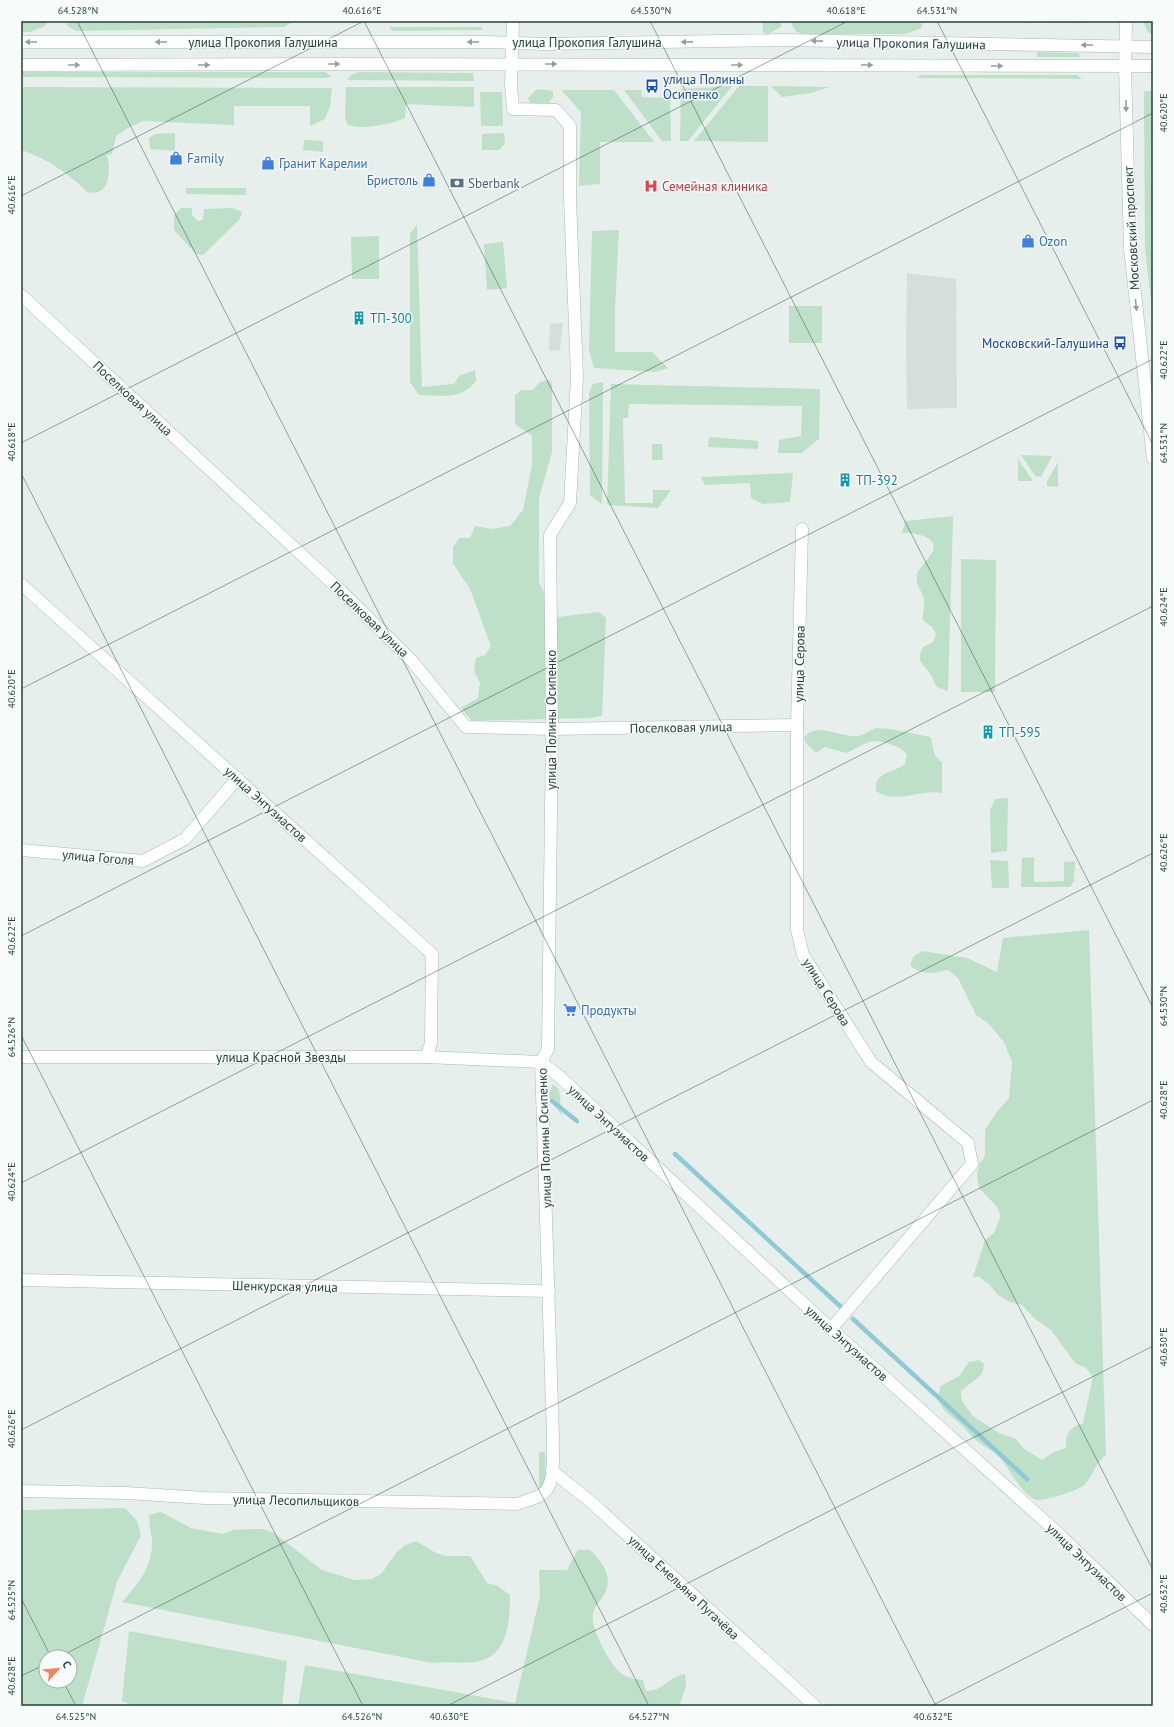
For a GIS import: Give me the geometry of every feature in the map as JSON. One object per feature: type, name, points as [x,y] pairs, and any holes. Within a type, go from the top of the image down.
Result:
[{"type":"street","name":"улица Полины Осипенко","points":[[513,21],[513,110],[556,110],[570,126],[570,199],[577,377],[570,503],[550,535],[552,729],[548,1049],[541,1062],[549,1291],[552,1470]]},
{"type":"street","name":"Московский проспект","points":[[1126,21],[1125,67],[1130,248],[1152,427],[1153,458]]},
{"type":"street","name":"улица Прокопия Галушина","points":[[21,42],[546,44],[785,40],[1001,46],[1153,47]]},
{"type":"street","name":"улица Прокопия Галушина","points":[[21,65],[1153,66]]},
{"type":"street","name":"Поселковая улица","points":[[21,295],[341,591],[412,661],[466,727],[552,729],[797,725]]},
{"type":"street","name":"улица Серова","points":[[802,529],[797,725],[797,930],[803,955],[871,1062],[968,1143],[972,1164],[830,1329]]},
{"type":"street","name":"улица Энтузиастов","points":[[21,584],[432,954],[431,1043],[426,1058]]},
{"type":"street","name":"улица Гоголя","points":[[21,850],[143,861],[185,839],[238,778]]},
{"type":"street","name":"улица Красной Звезды","points":[[21,1057],[426,1058],[541,1062]]},
{"type":"street","name":"улица Энтузиастов","points":[[541,1062],[567,1084],[830,1329],[1060,1535],[1153,1625]]},
{"type":"street","name":"Шенкурская улица","points":[[21,1280],[549,1291]]},
{"type":"street","name":"улица Лесопильщиков","points":[[21,1491],[126,1493],[214,1498],[517,1504],[542,1495],[550,1485],[552,1470]]},
{"type":"street","name":"улица Емельяна Пугачёва","points":[[552,1470],[591,1502],[815,1706]]},
{"type":"shaded area","points":[[907,273],[956,279],[957,408],[907,409]]},
{"type":"shaded area","points":[[563,323],[560,350],[549,351],[550,324]]},
{"type":"green space","points":[[21,21],[48,21],[45,26],[30,32],[21,32]]},
{"type":"green space","points":[[66,21],[295,21],[284,27],[76,31],[68,26]]},
{"type":"green space","points":[[762,21],[781,21],[781,27],[768,34],[763,32]]},
{"type":"green space","points":[[790,21],[918,21],[922,24],[922,28],[906,34],[803,34],[796,32]]},
{"type":"green space","points":[[927,21],[980,21],[929,22]]},
{"type":"green space","points":[[1010,21],[1087,21],[1084,23]]},
{"type":"green space","points":[[1143,21],[1153,21],[1153,35],[1148,32]]},
{"type":"green space","points":[[389,27],[482,27],[482,30],[392,31]]},
{"type":"green space","points":[[1037,52],[1079,53],[1080,57],[1037,57]]},
{"type":"green space","points":[[21,72],[325,72],[332,77],[21,77]]},
{"type":"green space","points":[[359,72],[473,73],[474,81],[347,80],[351,75]]},
{"type":"green space","points":[[921,75],[1077,75],[1082,79],[917,78]]},
{"type":"green space","points":[[732,86],[688,141],[680,141],[681,89]]},
{"type":"green space","points":[[739,86],[768,86],[768,142],[694,141]]},
{"type":"green space","points":[[771,86],[830,87],[811,93],[782,97]]},
{"type":"green space","points":[[21,87],[332,88],[330,106],[325,119],[310,126],[310,106],[234,106],[234,125],[143,121],[116,136],[112,154],[106,155],[109,163],[109,174],[106,185],[99,192],[88,193],[57,167],[39,157],[21,150]]},
{"type":"green space","points":[[346,87],[474,87],[474,107],[406,104],[405,118],[376,126],[353,126],[347,124],[345,116]]},
{"type":"green space","points":[[537,89],[553,91],[553,97],[549,103],[530,103],[528,98]]},
{"type":"green space","points":[[561,90],[614,90],[654,142],[600,142],[600,184],[579,186],[581,112]]},
{"type":"green space","points":[[624,90],[641,90],[642,97],[664,98],[664,90],[670,90],[671,141],[662,141]]},
{"type":"green space","points":[[1144,91],[1153,91],[1153,317],[1145,248]]},
{"type":"green space","points":[[480,92],[502,92],[503,126],[481,126]]},
{"type":"green space","points":[[175,133],[175,151],[150,149],[149,138],[155,134]]},
{"type":"green space","points":[[504,133],[505,144],[499,150],[482,150],[482,134]]},
{"type":"green space","points":[[304,140],[323,141],[323,152],[303,150]]},
{"type":"green space","points":[[186,188],[246,188],[246,195],[186,194]]},
{"type":"green space","points":[[181,208],[192,208],[192,215],[198,221],[203,220],[204,209],[232,208],[242,212],[240,219],[203,255],[196,254],[174,230],[174,215]]},
{"type":"green space","points":[[417,225],[422,387],[454,384],[459,376],[475,370],[476,381],[464,392],[450,396],[419,395],[410,382],[410,234]]},
{"type":"green space","points":[[619,230],[615,309],[615,352],[652,352],[668,368],[655,372],[594,368],[589,351],[592,231]]},
{"type":"green space","points":[[379,236],[379,279],[352,279],[351,237]]},
{"type":"green space","points":[[503,242],[507,288],[487,290],[484,244]]},
{"type":"green space","points":[[789,306],[822,306],[822,343],[789,343]]},
{"type":"green space","points":[[549,380],[552,383],[552,452],[539,498],[539,583],[558,617],[599,612],[606,618],[602,716],[589,718],[472,721],[461,708],[478,698],[480,683],[474,671],[476,658],[485,655],[491,646],[470,589],[453,563],[453,547],[459,538],[470,538],[475,526],[492,529],[510,526],[523,510],[532,465],[532,436],[515,424],[515,395],[522,390],[533,390],[540,382]]},
{"type":"green space","points":[[603,382],[602,504],[590,495],[589,393],[593,384]]},
{"type":"green space","points":[[611,384],[820,389],[819,439],[802,453],[778,453],[779,440],[801,436],[802,406],[629,404],[628,418],[623,418],[625,503],[653,503],[653,490],[671,490],[658,508],[607,505]]},
{"type":"green space","points":[[709,437],[758,441],[758,449],[708,447]]},
{"type":"green space","points":[[652,444],[662,444],[663,460],[652,460]]},
{"type":"green space","points":[[1021,455],[1052,456],[1041,477],[1035,476]]},
{"type":"green space","points":[[1018,459],[1033,481],[1018,481]]},
{"type":"green space","points":[[1058,462],[1058,487],[1047,486],[1047,481]]},
{"type":"green space","points":[[793,473],[790,502],[763,504],[751,498],[750,483],[705,485],[701,477]]},
{"type":"green space","points":[[953,516],[948,691],[937,687],[920,659],[923,647],[933,642],[936,634],[932,627],[923,620],[924,601],[917,579],[919,571],[932,552],[934,547],[933,543],[926,537],[912,533],[902,533],[905,521]]},
{"type":"green space","points":[[961,559],[996,560],[995,692],[961,692]]},
{"type":"green space","points":[[875,728],[891,729],[930,737],[936,757],[942,762],[942,793],[934,792],[892,797],[876,791],[876,785],[881,776],[905,764],[907,755],[896,746],[884,742],[873,741],[846,753],[825,747],[816,753],[806,743],[804,738],[809,733],[821,730],[858,736]]},
{"type":"green space","points":[[1008,798],[1007,851],[991,853],[990,810],[995,799]]},
{"type":"green space","points":[[1034,857],[1034,882],[1064,881],[1064,862],[1075,861],[1074,881],[1070,887],[1021,887],[1022,858]]},
{"type":"green space","points":[[990,860],[1008,861],[1009,888],[992,888]]},
{"type":"green space","points":[[1089,930],[1106,1455],[1098,1463],[1087,1482],[1081,1487],[1062,1495],[1038,1500],[1033,1499],[1024,1490],[998,1456],[973,1438],[960,1423],[944,1410],[939,1397],[941,1386],[959,1376],[969,1362],[979,1360],[984,1364],[983,1371],[980,1376],[961,1391],[963,1402],[973,1416],[999,1433],[1016,1439],[1024,1449],[1042,1460],[1052,1453],[1066,1448],[1066,1438],[1069,1432],[1083,1423],[1093,1377],[1086,1368],[1075,1363],[1051,1330],[1035,1319],[1022,1305],[1010,1302],[998,1295],[989,1284],[979,1277],[973,1277],[985,1240],[994,1233],[1001,1216],[997,1207],[979,1188],[977,1174],[980,1163],[985,1154],[985,1130],[996,1113],[1009,1098],[1012,1062],[1004,1042],[988,1023],[976,1015],[958,978],[948,970],[933,973],[920,971],[911,966],[911,963],[914,957],[922,951],[967,958],[997,972],[1003,938]]},
{"type":"green space","points":[[553,1084],[559,1090],[562,1116],[548,1096]]},
{"type":"green space","points":[[539,1452],[545,1452],[546,1480],[539,1489]]},
{"type":"green space","points":[[125,1508],[137,1521],[141,1535],[117,1582],[82,1706],[21,1706],[21,1510]]},
{"type":"green space","points":[[161,1512],[191,1528],[223,1534],[233,1530],[263,1529],[274,1533],[322,1570],[354,1580],[372,1579],[382,1573],[396,1553],[405,1545],[416,1541],[436,1553],[446,1556],[470,1556],[487,1583],[498,1586],[510,1595],[508,1627],[505,1637],[501,1646],[494,1654],[486,1659],[470,1663],[432,1663],[122,1602],[139,1581],[150,1558],[152,1540],[149,1515]]},
{"type":"green space","points":[[578,1550],[590,1550],[603,1565],[606,1571],[608,1583],[607,1589],[597,1604],[593,1614],[593,1620],[602,1647],[612,1664],[622,1674],[634,1679],[643,1680],[646,1691],[657,1689],[673,1678],[685,1674],[686,1687],[679,1706],[298,1706],[305,1665],[515,1703],[540,1596],[539,1570],[567,1570]]},
{"type":"green space","points":[[129,1631],[287,1661],[282,1706],[133,1706],[122,1701]]},
{"type":"waterway","points":[[552,1101],[577,1121]]},
{"type":"waterway","points":[[675,1154],[841,1307]]},
{"type":"waterway","points":[[853,1319],[1027,1479]]},
{"type":"place","name":"улица Полины Осипенко","points":[[652,86]]},
{"type":"place","name":"Family","points":[[176,158]]},
{"type":"place","name":"Гранит Карелии","points":[[268,163]]},
{"type":"place","name":"Бристоль","points":[[429,180]]},
{"type":"place","name":"Sberbank","points":[[457,183]]},
{"type":"place","name":"Семейная клиника","points":[[651,186]]},
{"type":"place","name":"Ozon","points":[[1028,241]]},
{"type":"place","name":"ТП-300","points":[[359,318]]},
{"type":"place","name":"Московский-Галушина","points":[[1120,343]]},
{"type":"place","name":"ТП-392","points":[[845,480]]},
{"type":"place","name":"ТП-595","points":[[988,732]]},
{"type":"place","name":"Продукты","points":[[570,1010]]}]
